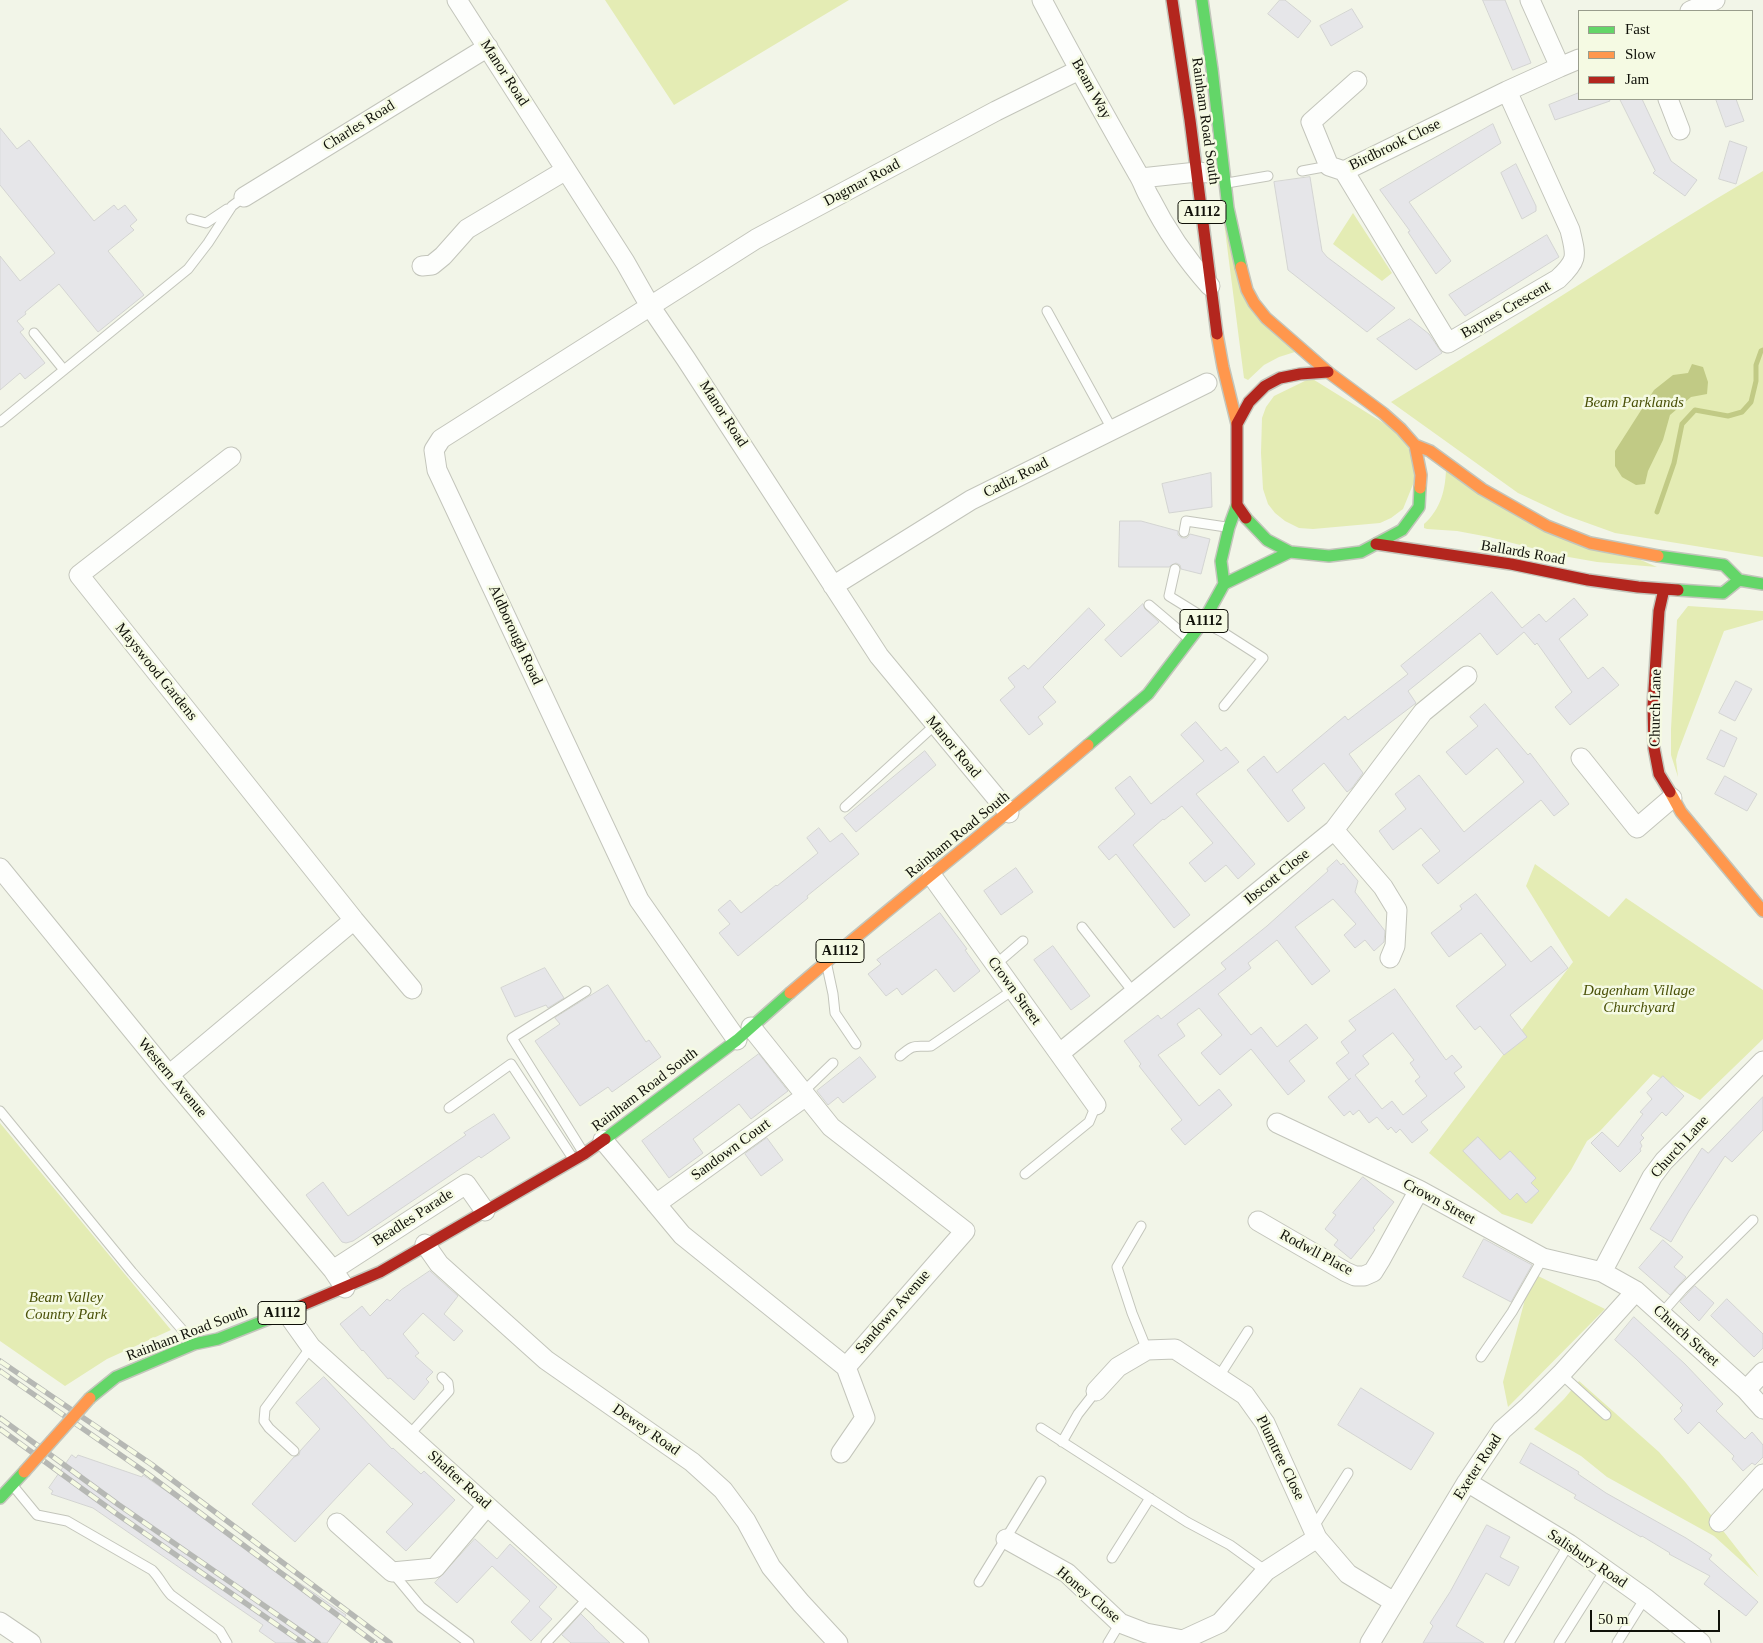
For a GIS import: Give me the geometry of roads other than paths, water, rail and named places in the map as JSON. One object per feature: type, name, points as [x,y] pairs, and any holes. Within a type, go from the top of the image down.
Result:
[{"type":"main road","name":"Rainham Road South","points":[[1172,0],[1186,82],[1210,286],[1227,389],[1237,424]]},
{"type":"main road","name":"Rainham Road South","points":[[1202,0],[1212,69],[1224,179],[1238,256],[1247,290],[1254,303],[1266,318],[1328,372]]},
{"type":"main road","name":"A1112","points":[[1224,584],[1221,561],[1229,527],[1237,505],[1237,424],[1248,402],[1265,386],[1280,378],[1328,372],[1383,413],[1401,429],[1414,446],[1421,475],[1419,507],[1402,530],[1361,552],[1329,556],[1290,552],[1266,540],[1237,505]]},
{"type":"main road","name":"Ballards Road","points":[[1376,544],[1512,564],[1588,580],[1638,587],[1723,592],[1739,580],[1724,564],[1649,555],[1590,542],[1547,526],[1482,489],[1430,451],[1414,446]]},
{"type":"main road","points":[[1631,550],[1653,572],[1664,589]]},
{"type":"main road","points":[[1224,584],[1290,552]]},
{"type":"main road","points":[[1739,580],[1763,584]]},
{"type":"main road","name":"Rainham Road South","points":[[0,1498],[90,1398],[116,1377],[194,1344],[218,1339],[286,1312],[380,1272],[425,1244],[584,1154],[676,1087],[737,1040],[826,962],[1010,814],[1148,694],[1204,620],[1224,584]]},
{"type":"main road","name":"Church Lane","points":[[1664,589],[1659,611],[1654,705],[1654,748],[1660,774],[1672,798],[1682,812],[1763,911]]},
{"type":"street","name":"Manor Road","points":[[457,0],[566,170],[650,306],[879,656],[1010,814]]},
{"type":"street","name":"Beam Way","points":[[1042,0],[1176,244],[1210,286]]},
{"type":"street","points":[[1530,0],[1560,67]]},
{"type":"street","points":[[1692,10],[1715,0]]},
{"type":"street","name":"Charles Road","points":[[238,201],[488,47]]},
{"type":"street","name":"Birdbrook Close","points":[[1357,82],[1311,122],[1337,169],[1578,59]]},
{"type":"street","name":"Dagmar Road","points":[[650,306],[756,238],[996,111],[1079,70]]},
{"type":"street","name":"Baynes Crescent","points":[[1337,169],[1448,343],[1558,279],[1569,269],[1576,255],[1570,230],[1507,91]]},
{"type":"street","points":[[1668,100],[1680,130]]},
{"type":"street","points":[[422,266],[432,265],[444,256],[452,243],[467,229],[566,170]]},
{"type":"street","points":[[1141,178],[1197,172],[1224,179]]},
{"type":"street","name":"Aldborough Road","points":[[650,306],[441,439],[434,450],[438,470],[638,900],[737,1040]]},
{"type":"street","name":"Cadiz Road","points":[[833,586],[972,500],[1207,383]]},
{"type":"street","name":"Mayswood Gardens","points":[[231,457],[79,575],[354,920],[412,989]]},
{"type":"street","name":"Ibscott Close","points":[[1060,1053],[1166,969],[1334,830],[1423,712],[1467,676]]},
{"type":"street","points":[[1580,758],[1637,828],[1672,798]]},
{"type":"street","points":[[1334,830],[1382,887],[1397,910],[1395,946],[1390,958]]},
{"type":"street","name":"Western Avenue","points":[[0,868],[169,1075],[333,1270],[345,1288]]},
{"type":"street","name":"Crown Street","points":[[932,876],[1096,1105]]},
{"type":"street","points":[[169,1075],[354,920]]},
{"type":"street","name":"Sandown Avenue","points":[[603,1140],[682,1235],[846,1367],[965,1231],[831,1127],[751,1027]]},
{"type":"street","name":"Church Lane","points":[[1602,1272],[1652,1177],[1664,1161],[1763,1061]]},
{"type":"street","name":"Sandown Court","points":[[656,1204],[805,1094]]},
{"type":"street","name":"Crown Street","points":[[1278,1123],[1419,1190],[1543,1258],[1602,1272]]},
{"type":"street","name":"Beadles Parade","points":[[333,1270],[466,1184],[485,1211]]},
{"type":"street","name":"Rodwll Place","points":[[1258,1221],[1346,1272],[1355,1276],[1364,1276],[1372,1272],[1381,1259],[1419,1190]]},
{"type":"street","name":"Dewey Road","points":[[425,1244],[439,1264],[546,1360],[692,1462],[723,1490],[746,1520],[771,1567],[800,1604],[838,1643]]},
{"type":"street","name":"Church Street","points":[[1602,1272],[1636,1290],[1746,1390],[1763,1408]]},
{"type":"street","name":"Exeter Road","points":[[1370,1643],[1467,1482],[1502,1430],[1561,1374],[1636,1290]]},
{"type":"street","name":"Shafter Road","points":[[286,1312],[310,1347],[639,1643]]},
{"type":"street","name":"Plumtree Close","points":[[1096,1391],[1118,1368],[1147,1350],[1175,1349],[1245,1395],[1265,1423],[1315,1533],[1348,1574],[1394,1602]]},
{"type":"street","points":[[842,1453],[865,1418],[846,1367]]},
{"type":"street","points":[[1746,1390],[1763,1372]]},
{"type":"street","points":[[1720,1522],[1763,1474]]},
{"type":"street","name":"Salisbury Road","points":[[1467,1482],[1569,1544],[1645,1598],[1701,1643]]},
{"type":"street","points":[[337,1523],[392,1572],[434,1568],[487,1506]]},
{"type":"street","name":"Honey Close","points":[[1006,1539],[1066,1573],[1120,1623],[1146,1633],[1184,1641],[1220,1623],[1266,1571],[1315,1533]]},
{"type":"street","points":[[0,1622],[31,1643]]},
{"type":"lane","points":[[1302,171],[1337,169]]},
{"type":"lane","points":[[1224,179],[1268,176]]},
{"type":"lane","name":"Charles Road","points":[[191,219],[206,223],[238,201]]},
{"type":"lane","name":"Charles Road","points":[[0,422],[188,269],[238,201]]},
{"type":"lane","points":[[1047,311],[1112,429]]},
{"type":"lane","points":[[34,333],[64,370]]},
{"type":"lane","points":[[1184,532],[1186,522],[1229,527]]},
{"type":"lane","points":[[1175,568],[1169,596],[1263,658],[1224,706]]},
{"type":"lane","points":[[1149,605],[1190,640]]},
{"type":"lane","points":[[845,807],[935,725]]},
{"type":"lane","points":[[1082,927],[1134,993]]},
{"type":"lane","points":[[995,965],[1023,941]]},
{"type":"lane","points":[[826,962],[835,1013],[856,1044]]},
{"type":"lane","points":[[584,1154],[512,1038],[586,990]]},
{"type":"lane","points":[[900,1056],[917,1045],[932,1046],[1013,990]]},
{"type":"lane","points":[[805,1094],[833,1063]]},
{"type":"lane","points":[[449,1108],[511,1064],[574,1160]]},
{"type":"lane","points":[[1025,1174],[1089,1122],[1096,1105]]},
{"type":"lane","points":[[0,1111],[132,1272],[194,1344]]},
{"type":"lane","points":[[1662,1313],[1697,1275],[1753,1220]]},
{"type":"lane","points":[[1141,1226],[1117,1267],[1132,1313],[1147,1350]]},
{"type":"lane","points":[[1481,1357],[1512,1312],[1543,1258]]},
{"type":"lane","points":[[1218,1378],[1248,1331]]},
{"type":"lane","points":[[294,1451],[268,1428],[264,1421],[265,1409],[310,1347]]},
{"type":"lane","points":[[1561,1374],[1606,1415]]},
{"type":"lane","points":[[409,1436],[449,1390],[448,1383],[442,1377]]},
{"type":"lane","points":[[1062,1442],[1078,1414],[1096,1391]]},
{"type":"lane","points":[[1041,1428],[1187,1522],[1230,1545],[1266,1571]]},
{"type":"lane","points":[[1315,1533],[1348,1474]]},
{"type":"lane","points":[[979,1582],[1041,1481]]},
{"type":"lane","points":[[12,1484],[37,1515],[67,1521],[152,1570],[171,1596],[220,1631],[226,1643]]},
{"type":"lane","points":[[1112,1558],[1150,1498]]},
{"type":"lane","points":[[1510,1643],[1569,1544]]},
{"type":"lane","points":[[1560,1643],[1605,1570]]},
{"type":"lane","points":[[392,1572],[421,1607],[469,1643]]},
{"type":"lane","points":[[546,1643],[589,1597]]},
{"type":"lane","points":[[1616,1643],[1645,1598]]},
{"type":"lane","points":[[1108,1643],[1120,1623]]},
{"type":"waterway","points":[[1657,512],[1674,463],[1682,424],[1695,410],[1728,416],[1742,412],[1751,402],[1756,381],[1756,365],[1763,350]]},
{"type":"railway","points":[[0,1361],[151,1464],[390,1643]]},
{"type":"railway","points":[[0,1371],[145,1472],[375,1643]]},
{"type":"railway","points":[[0,1418],[119,1505],[318,1643]]},
{"type":"railway","points":[[0,1429],[114,1512],[303,1643]]},
{"type":"park label","name":"Beam Parklands","points":[[1634,403]]},
{"type":"park label","name":"Dagenham Village Churchyard","points":[[1639,1000]]},
{"type":"park label","name":"Beam Valley Country Park","points":[[66,1306]]}]
